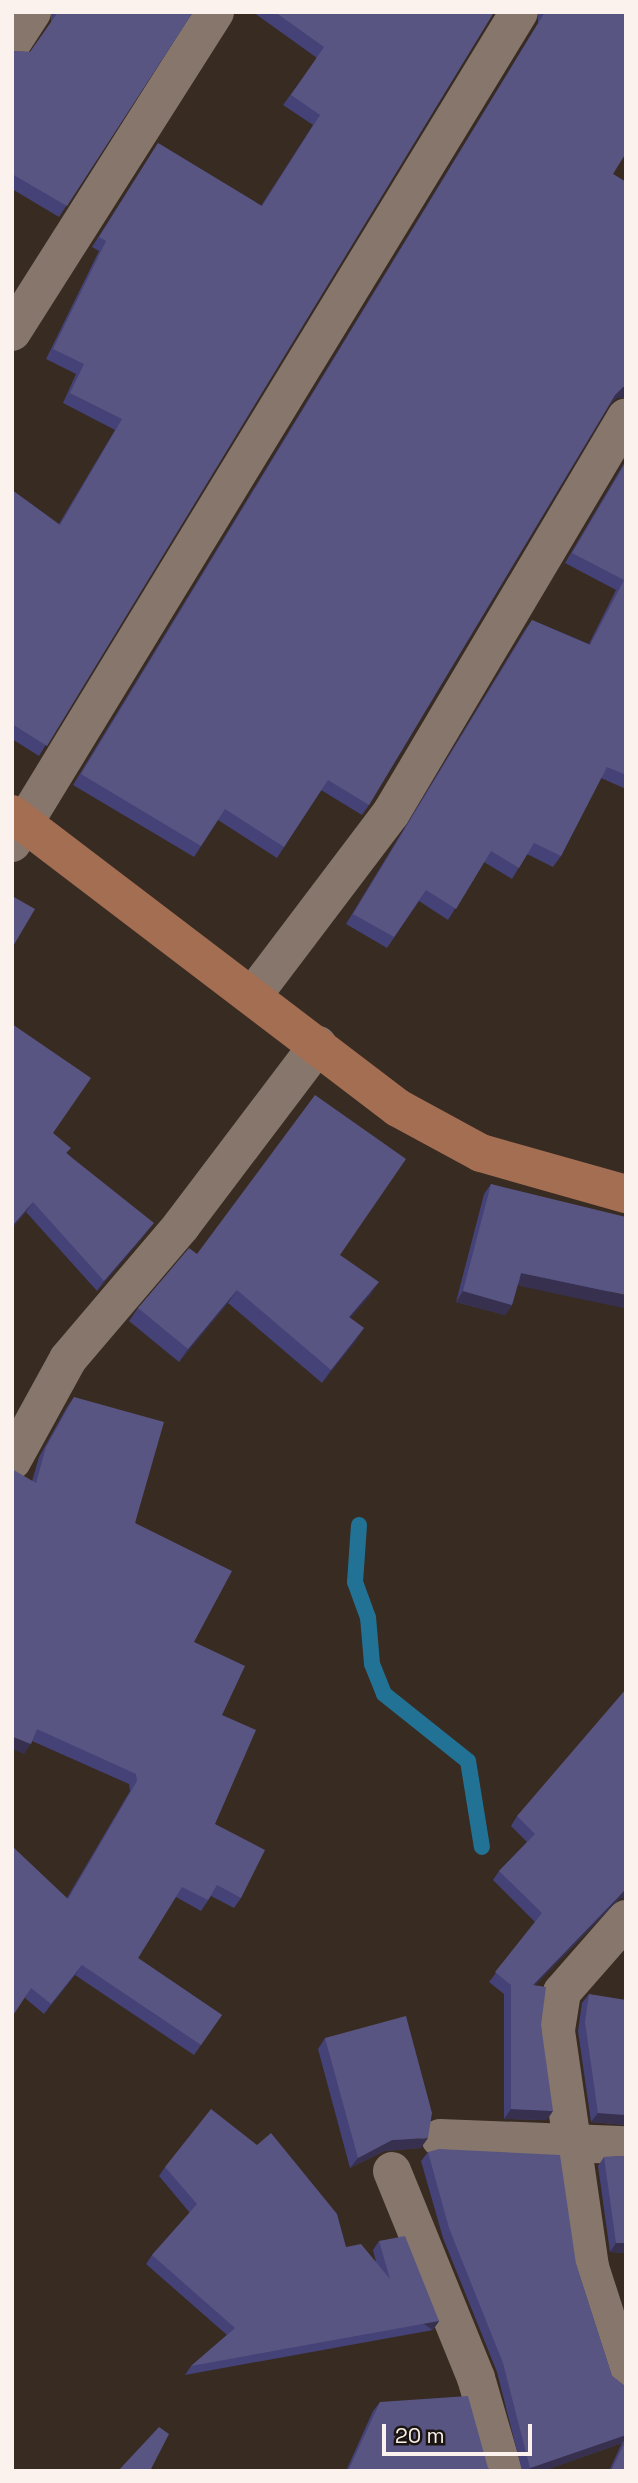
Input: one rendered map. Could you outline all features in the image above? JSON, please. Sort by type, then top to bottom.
[{"type":"main road","points":[[17,827],[254,994],[398,1108],[481,1153],[626,1194]]},
{"type":"street","points":[[12,43],[32,12]]},
{"type":"street","points":[[12,332],[215,12]]},
{"type":"street","points":[[17,827],[519,12]]},
{"type":"street","points":[[254,994],[391,813],[626,417]]},
{"type":"street","points":[[12,1461],[68,1359],[181,1226],[318,1045]]},
{"type":"street","points":[[625,2368],[590,2267],[571,2140],[556,2011],[572,1979],[626,1919]]},
{"type":"street","points":[[440,2138],[571,2140],[626,2145]]},
{"type":"street","points":[[392,2171],[476,2378],[503,2471]]},
{"type":"building","points":[[58,12],[193,12],[67,206],[12,174],[12,51],[30,52]]},
{"type":"building","points":[[275,12],[494,12],[47,746],[12,724],[12,490],[60,525],[122,419],[70,393],[84,364],[53,349],[106,241],[99,237],[158,143],[262,206],[320,115],[291,95],[324,47]]},
{"type":"building","points":[[545,12],[626,12],[626,153],[613,174],[626,182],[626,387],[615,395],[369,805],[328,780],[284,847],[225,809],[201,846],[81,774]]},
{"type":"building","points":[[626,462],[626,775],[607,767],[561,856],[534,843],[519,868],[491,851],[456,909],[426,890],[394,937],[353,914],[532,620],[590,645],[624,580],[572,553]]},
{"type":"building","points":[[12,896],[35,909],[12,948]]},
{"type":"building","points":[[12,1024],[91,1078],[53,1133],[71,1148],[66,1153],[154,1223],[104,1281],[33,1202],[12,1226]]},
{"type":"building","points":[[315,1095],[406,1159],[340,1255],[379,1282],[349,1317],[364,1328],[331,1370],[237,1290],[188,1349],[138,1308],[189,1248],[197,1254]]},
{"type":"building","points":[[491,1184],[626,1217],[626,1295],[521,1273],[512,1305],[463,1291]]},
{"type":"building","points":[[74,1397],[164,1422],[135,1523],[232,1571],[194,1642],[245,1666],[222,1715],[256,1730],[215,1824],[265,1850],[241,1898],[217,1885],[208,1900],[182,1887],[138,1958],[222,2015],[201,2045],[82,1965],[51,2004],[31,1988],[12,2017],[12,1846],[68,1899],[137,1781],[136,1774],[37,1729],[31,1744],[12,1738],[12,1469],[36,1483],[46,1447]]},
{"type":"building","points":[[626,1689],[626,1889],[533,1985],[546,1987],[541,2025],[553,2111],[511,2109],[511,1985],[495,1972],[542,1913],[499,1871],[535,1834],[517,1816]]},
{"type":"building","points":[[589,1994],[626,2000],[626,2115],[598,2113],[585,2022]]},
{"type":"building","points":[[406,2016],[432,2113],[428,2138],[392,2140],[358,2158],[325,2038]]},
{"type":"building","points":[[211,2109],[257,2145],[271,2133],[337,2214],[346,2247],[361,2244],[390,2279],[379,2241],[405,2236],[439,2321],[191,2366],[235,2328],[152,2255],[197,2204],[165,2167]]},
{"type":"building","points":[[439,2149],[560,2155],[576,2264],[612,2376],[626,2387],[626,2435],[530,2468],[503,2363],[449,2228],[428,2152]]},
{"type":"building","points":[[626,2156],[626,2243],[616,2243],[604,2157]]},
{"type":"building","points":[[468,2396],[491,2471],[348,2471],[380,2402]]},
{"type":"building","points":[[159,2427],[169,2434],[150,2471],[118,2471]]},
{"type":"building","points":[[626,2440],[626,2471],[611,2471]]},
{"type":"waterway","points":[[359,1525],[355,1582],[368,1617],[372,1664],[384,1694],[468,1761],[482,1847]]}]
